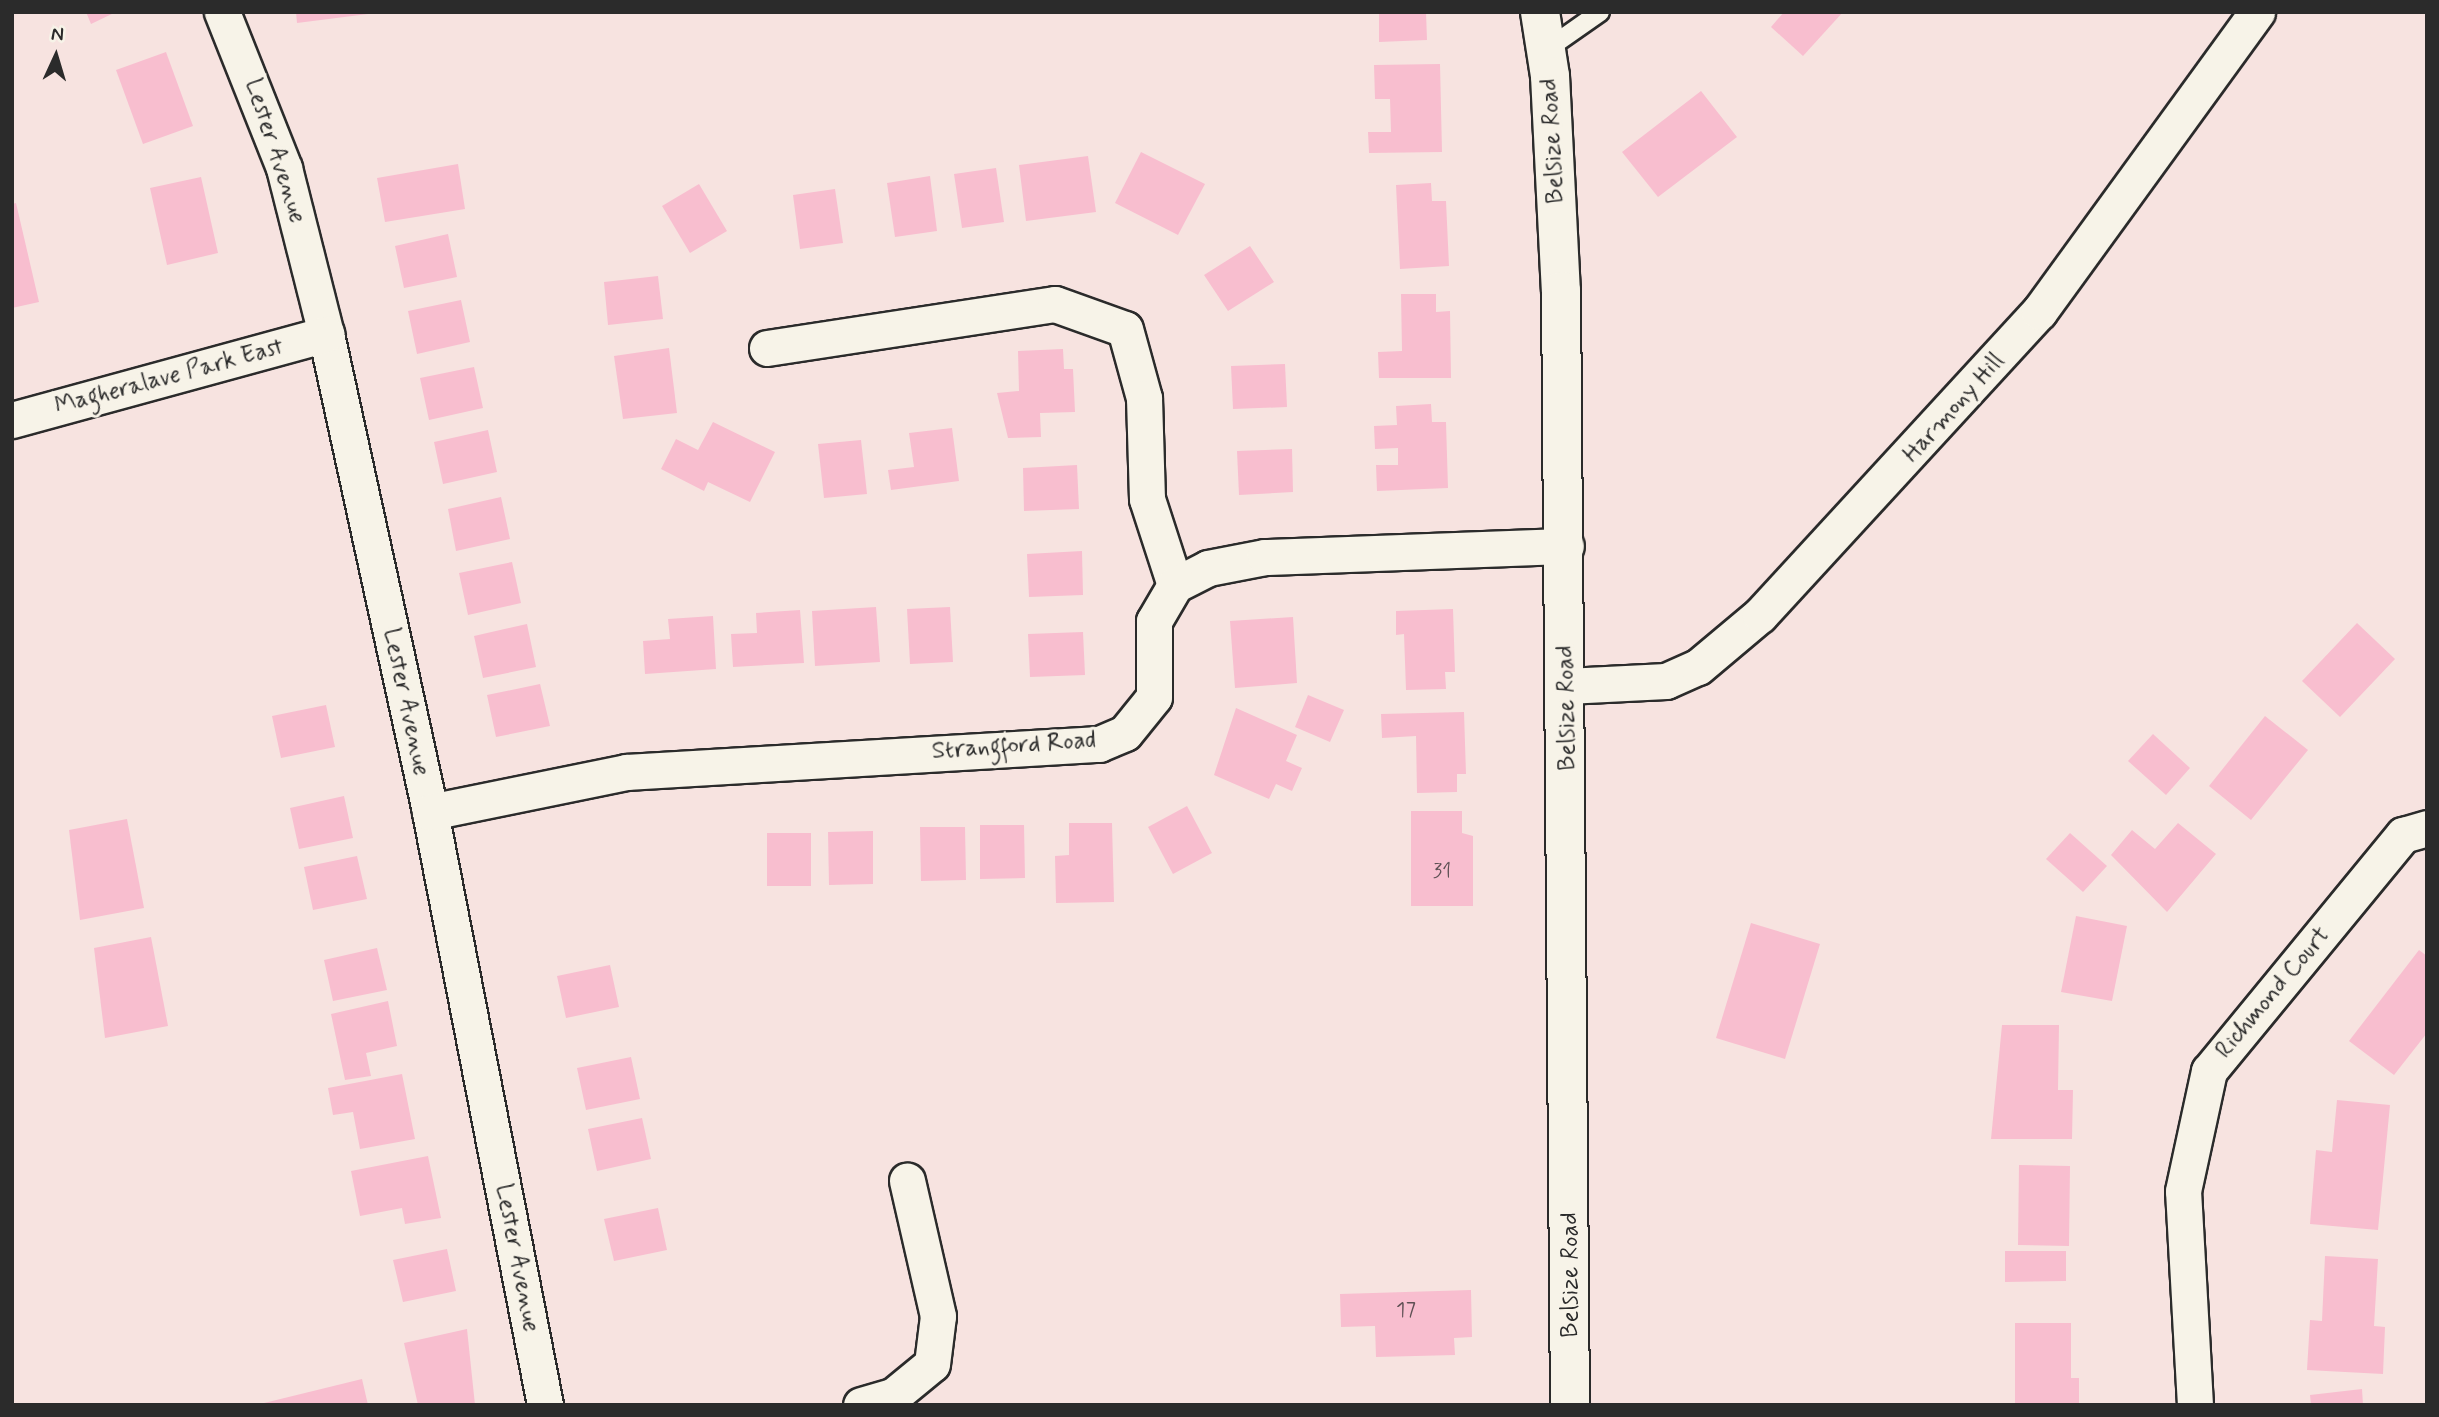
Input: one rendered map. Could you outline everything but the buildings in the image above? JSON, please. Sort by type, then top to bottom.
[{"type":"street","name":"Lester Avenue","points":[[222,12],[284,168],[326,334],[430,812],[545,1405]]},
{"type":"street","name":"Belsize Road","points":[[1540,12],[1546,50],[1562,290],[1566,546],[1570,1405]]},
{"type":"street","name":"Harmony Hill","points":[[1566,686],[1666,681],[1698,667],[1760,614],[2039,312],[2257,12]]},
{"type":"street","points":[[767,348],[1055,304],[1125,329],[1144,398],[1147,499],[1175,585],[1208,568],[1265,557],[1566,546]]},
{"type":"street","name":"Magheralave Park East","points":[[12,420],[326,334]]},
{"type":"street","name":"Strangford Road","points":[[430,812],[626,772],[1099,744],[1125,733],[1154,697],[1154,621],[1175,585]]},
{"type":"street","name":"Richmond Court","points":[[2195,1405],[2183,1191],[2209,1071],[2403,835],[2427,828]]},
{"type":"street","points":[[861,1405],[893,1396],[932,1364],[938,1316],[907,1181]]},
{"type":"lane","points":[[1546,50],[1600,12]]}]
